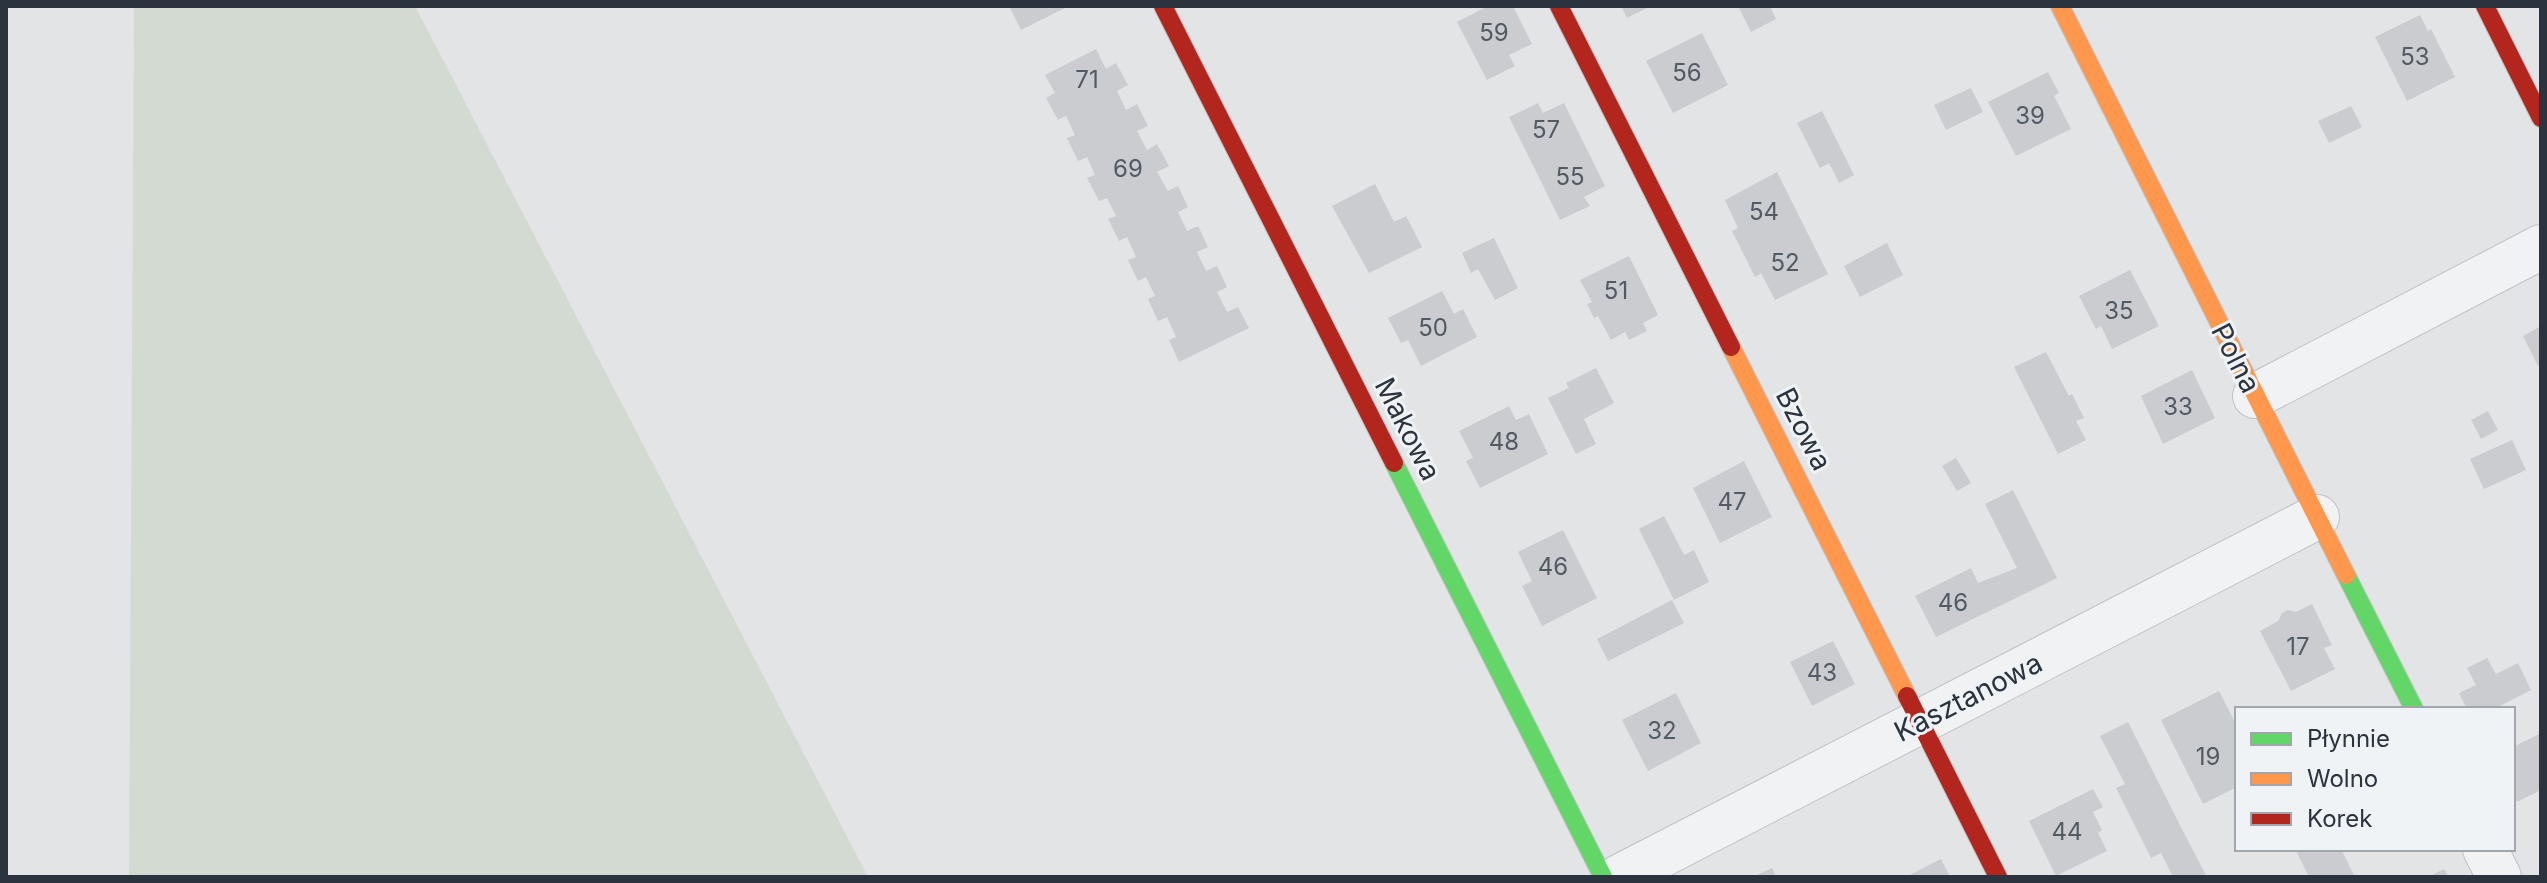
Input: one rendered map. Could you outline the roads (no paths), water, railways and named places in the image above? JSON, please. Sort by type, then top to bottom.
[{"type":"street","name":"Makowa","points":[[1163,6],[1603,877]]},
{"type":"street","name":"Bzowa","points":[[1559,6],[1998,877]]},
{"type":"street","name":"Polna","points":[[2060,6],[2413,707]]},
{"type":"street","points":[[2485,6],[2541,118]]},
{"type":"street","points":[[2255,396],[2541,247]]},
{"type":"street","name":"Kasztanowa","points":[[1619,877],[2317,517]]},
{"type":"street","points":[[2486,851],[2499,877]]}]
